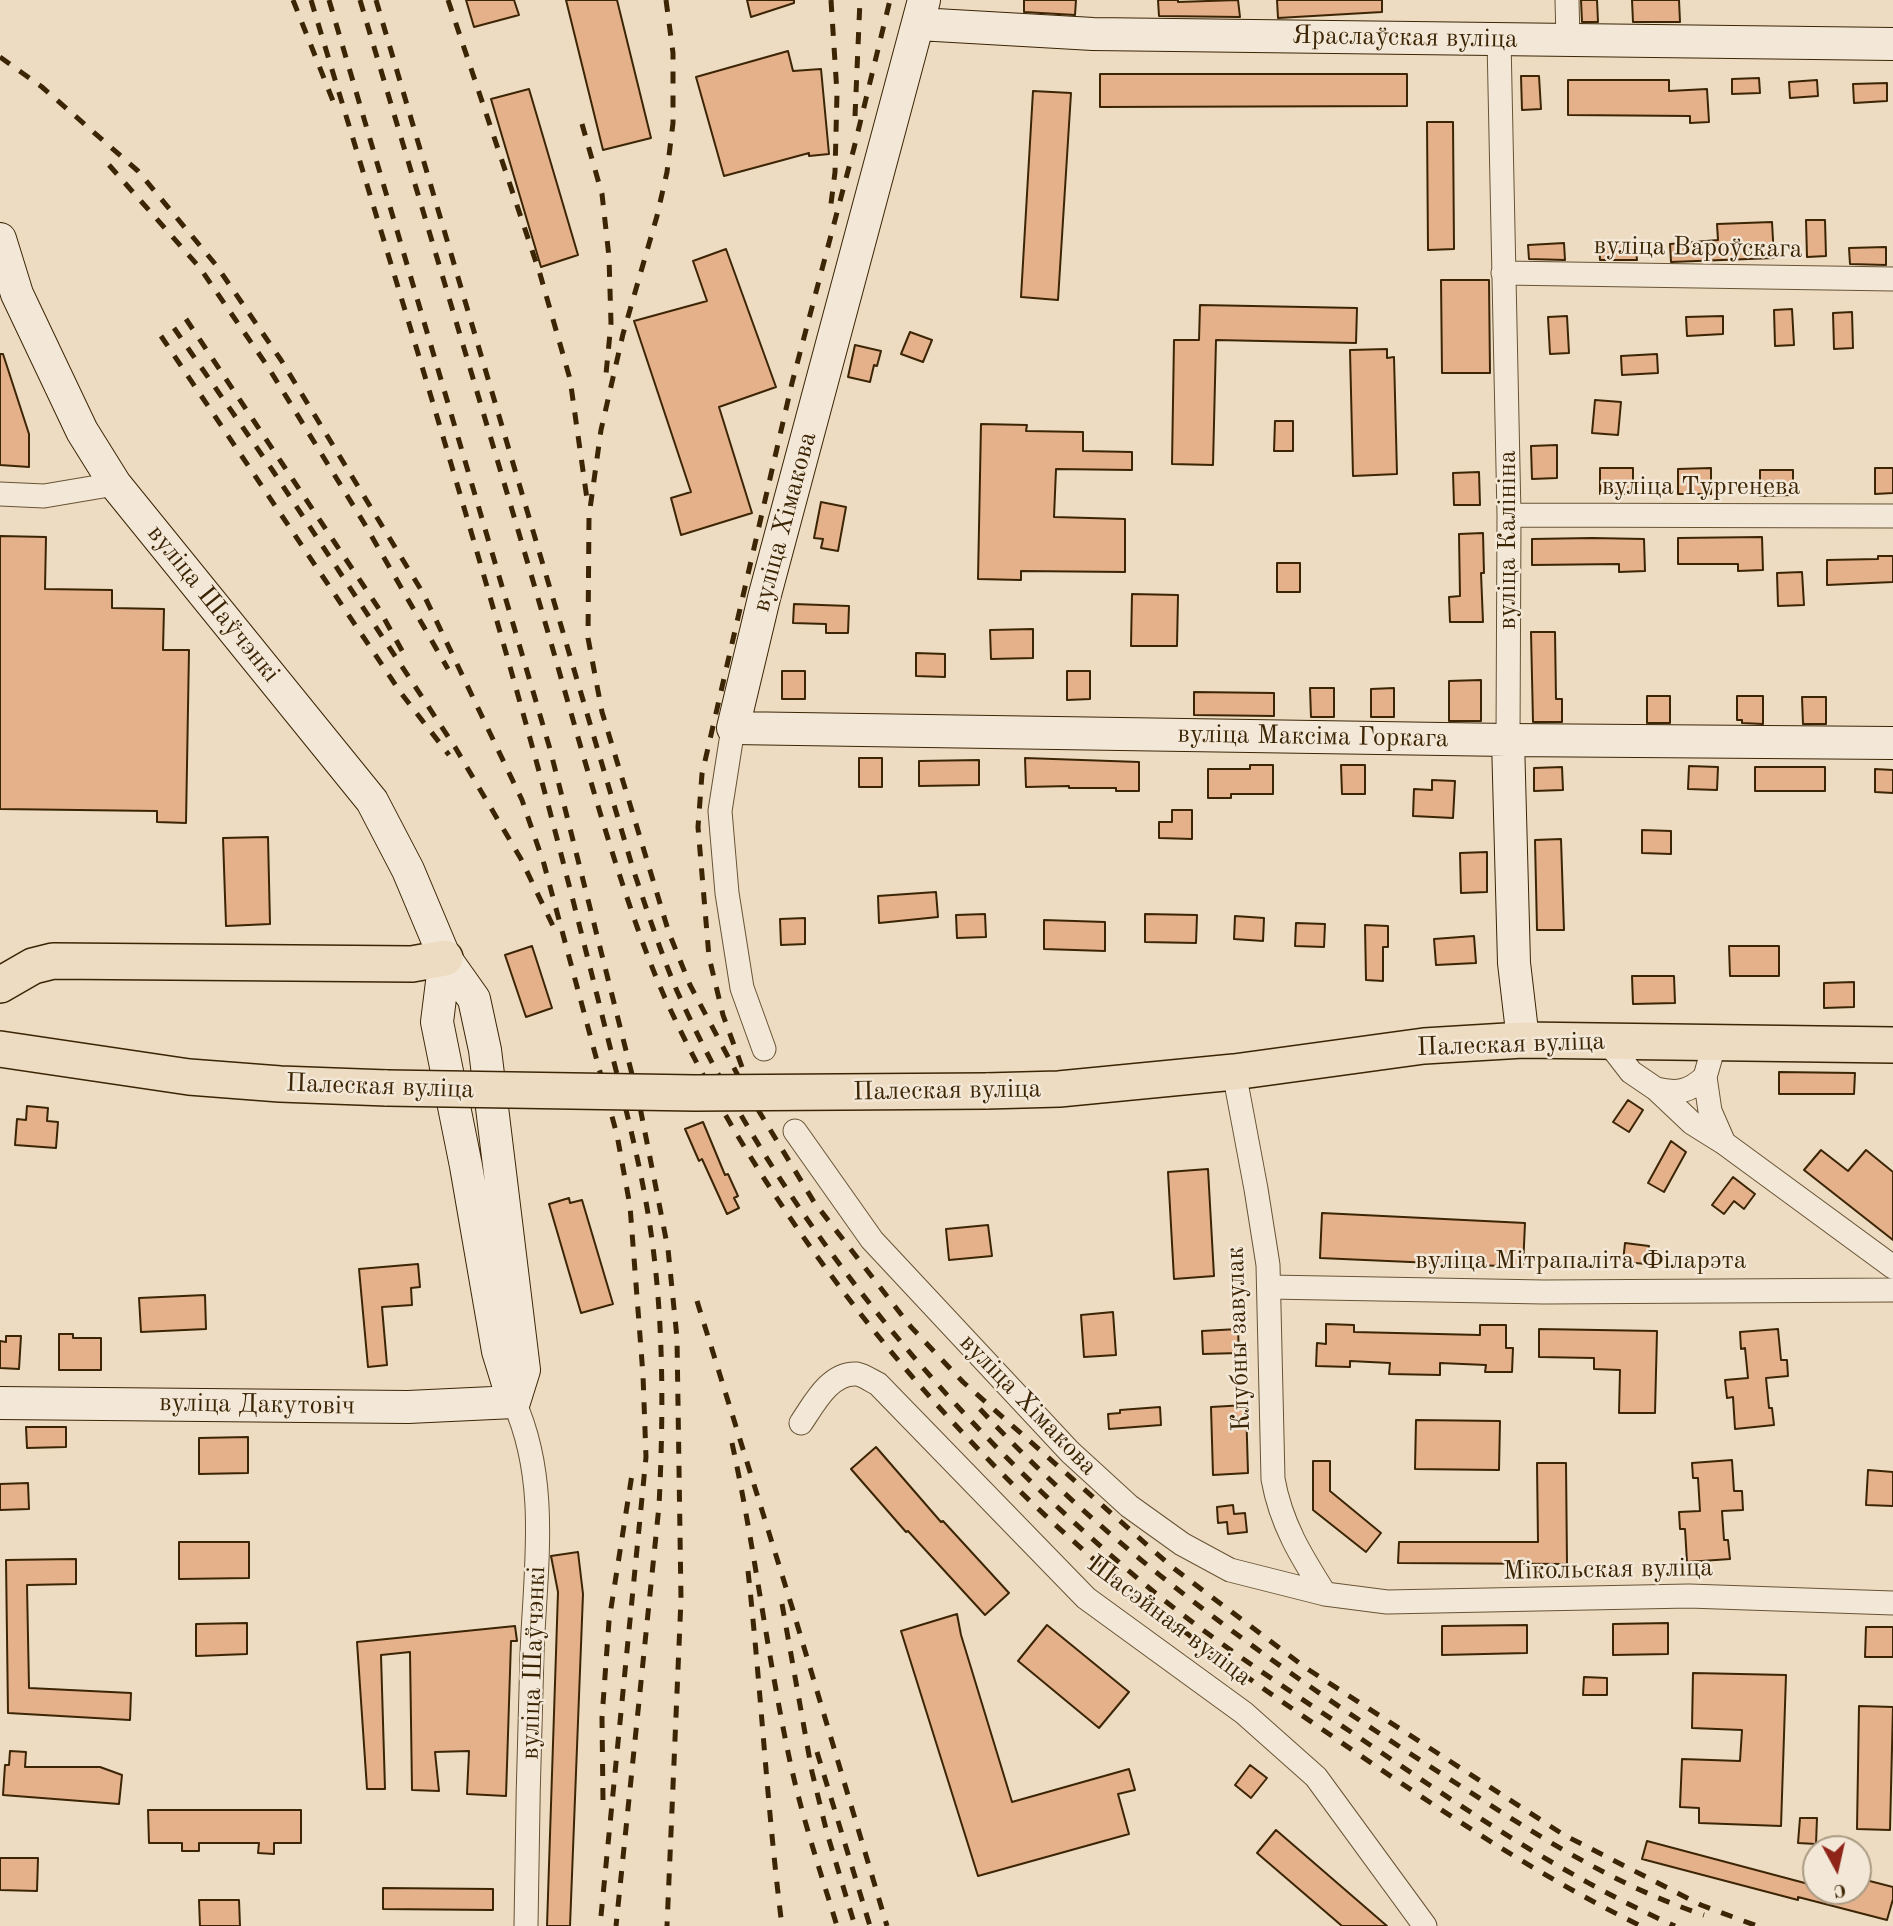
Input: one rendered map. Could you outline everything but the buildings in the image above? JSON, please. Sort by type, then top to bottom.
[{"type":"main road","points":[[4,984],[33,966],[52,961],[412,964],[445,958]]},
{"type":"main road","points":[[0,1023],[10,1037],[35,1054]]},
{"type":"main road","name":"Палеская вуліца","points":[[0,1049],[189,1077],[280,1084],[695,1093],[1059,1089],[1234,1072],[1424,1046],[1522,1040],[1893,1045]]},
{"type":"street","points":[[1567,0],[1568,39]]},
{"type":"street","name":"Яраслаўская вуліца","points":[[921,12],[1093,34],[1893,44]]},
{"type":"street","name":"вуліца Хімакова","points":[[764,1049],[742,988],[727,893],[720,811],[733,728],[764,598],[921,12]]},
{"type":"street","name":"вуліца Калініна","points":[[1499,40],[1509,515],[1508,740],[1514,963],[1522,1040]]},
{"type":"street","name":"вуліца Шаўчэнкі","points":[[0,239],[18,294],[82,431],[115,484],[372,801],[408,870],[445,958],[474,999],[485,1050],[524,1370],[514,1402]]},
{"type":"street","name":"вуліца Вароўскага","points":[[1503,273],[1893,279]]},
{"type":"street","points":[[0,494],[44,496],[115,484]]},
{"type":"street","name":"вуліца Тургенева","points":[[1509,515],[1893,516]]},
{"type":"street","name":"вуліца Максіма Горкага","points":[[733,728],[1893,743]]},
{"type":"street","name":"вуліца Шаўчэнкі","points":[[445,958],[437,1022],[466,1166],[498,1352],[524,1429],[534,1469],[538,1507],[526,1926]]},
{"type":"street","points":[[1607,1041],[1631,1072],[1656,1089],[1692,1123],[1724,1143],[1893,1267]]},
{"type":"street","points":[[1715,1042],[1705,1077],[1710,1111],[1724,1143]]},
{"type":"street","name":"Клубны завулак","points":[[1234,1072],[1256,1189],[1269,1287],[1273,1479],[1277,1505],[1295,1547],[1325,1594]]},
{"type":"street","points":[[1656,1089],[1671,1093],[1684,1092],[1705,1077]]},
{"type":"street","name":"вуліца Хімакова","points":[[795,1131],[872,1240],[1070,1452],[1129,1506],[1182,1544],[1230,1570],[1325,1594]]},
{"type":"street","points":[[471,1203],[504,1199]]},
{"type":"street","name":"вуліца Мітрапаліта Філарэта","points":[[1269,1287],[1544,1292],[1893,1290]]},
{"type":"street","name":"вуліца Шаўчэнкі","points":[[463,1406],[474,1399],[487,1384],[498,1352]]},
{"type":"street","name":"Шасэйная вуліца","points":[[800,1423],[823,1391],[837,1379],[858,1374],[877,1384],[1086,1598],[1244,1713],[1316,1777],[1426,1926]]},
{"type":"street","name":"вуліца Дакутовіч","points":[[0,1403],[463,1406],[514,1402]]},
{"type":"street","name":"Мікольская вуліца","points":[[1325,1594],[1387,1602],[1689,1596],[1893,1602]]},
{"type":"railway","points":[[293,0],[333,101]]},
{"type":"railway","points":[[311,0],[433,403],[521,707],[628,1118],[652,1239],[661,1354],[659,1506],[616,1926]]},
{"type":"railway","points":[[329,0],[550,749],[639,1102],[668,1249],[677,1338],[681,1599],[667,1926]]},
{"type":"railway","points":[[360,0],[595,797],[638,930],[665,998],[704,1076],[748,1153],[798,1229],[851,1302],[969,1440],[1032,1503],[1128,1588],[1226,1662],[1429,1802],[1568,1888],[1641,1926]]},
{"type":"railway","points":[[376,0],[633,869],[659,946],[677,991],[720,1077],[769,1161],[823,1241],[881,1318],[944,1392],[1011,1462],[1081,1529],[1154,1592],[1255,1667],[1475,1815],[1553,1863],[1675,1926]]},
{"type":"railway","points":[[448,0],[540,274],[570,379],[587,499]]},
{"type":"railway","points":[[666,0],[673,53],[673,123],[667,172],[657,216],[623,334],[601,430],[589,516],[588,638],[602,712],[669,933],[690,985],[743,1085],[814,1202],[911,1327],[963,1382],[1172,1567],[1306,1668],[1564,1835],[1701,1905],[1757,1926]]},
{"type":"railway","points":[[831,0],[837,93],[835,172],[831,204]]},
{"type":"railway","points":[[855,116],[860,0]]},
{"type":"railway","points":[[742,1067],[723,1015],[709,957],[698,827],[702,774],[792,383],[890,0]]},
{"type":"railway","points":[[0,57],[42,87],[138,171],[216,265],[281,360],[423,593],[522,800],[544,864],[617,1135],[630,1206],[643,1375],[646,1457],[600,1926]]},
{"type":"railway","points":[[582,124],[602,194],[609,257],[611,323],[606,374]]},
{"type":"railway","points":[[109,165],[200,268],[268,367],[364,523],[448,669]]},
{"type":"railway","points":[[186,319],[379,609],[405,656]]},
{"type":"railway","points":[[174,328],[273,471],[455,747],[521,859],[553,926]]},
{"type":"railway","points":[[161,336],[401,693],[449,755]]},
{"type":"railway","points":[[697,1301],[887,1926]]},
{"type":"railway","points":[[980,1409],[1032,1463],[1087,1514],[1144,1562],[1262,1653],[1478,1798],[1572,1855],[1637,1888],[1704,1915]]},
{"type":"railway","points":[[732,1443],[792,1770],[837,1926]]},
{"type":"railway","points":[[603,1800],[602,1718],[609,1621],[633,1468]]},
{"type":"railway","points":[[748,1571],[782,1926]]},
{"type":"railway","points":[[782,1604],[812,1772],[855,1926]]},
{"type":"railway","points":[[817,1752],[870,1926]]}]
